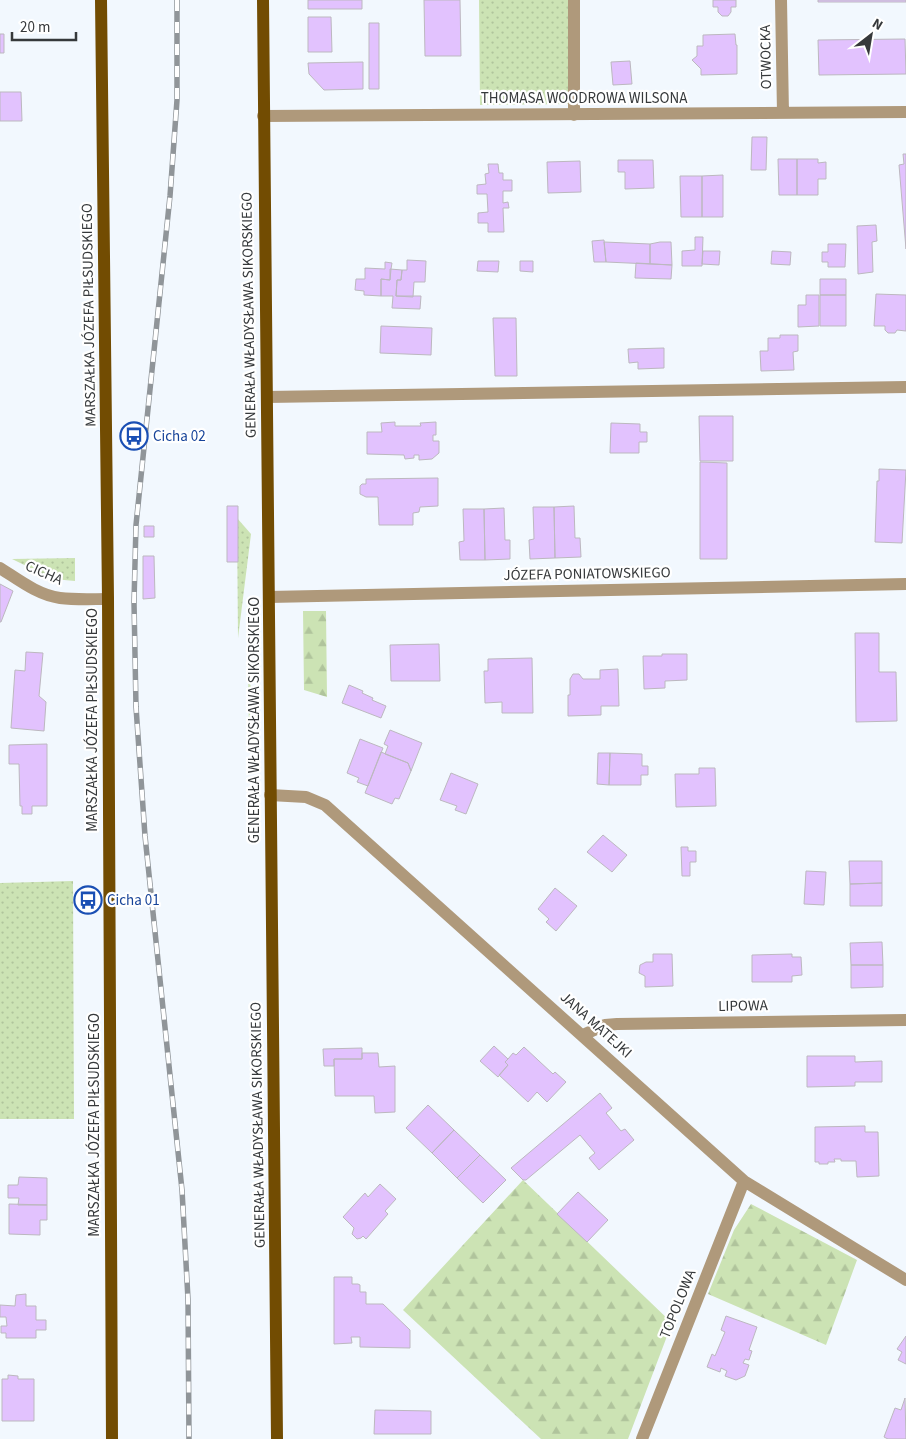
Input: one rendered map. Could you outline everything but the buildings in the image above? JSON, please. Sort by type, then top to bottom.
[{"type":"main road","name":"MARSZAŁKA JÓZEFA PIŁSUDSKIEGO","points":[[101,0],[108,599],[112,1439]]},
{"type":"main road","name":"GENERAŁA WŁADYSŁAWA SIKORSKIEGO","points":[[263,0],[277,1439]]},
{"type":"street","points":[[574,0],[574,115]]},
{"type":"street","name":"OTWOCKA","points":[[781,0],[783,113]]},
{"type":"street","name":"THOMASA WOODROWA WILSONA","points":[[263,116],[906,112]]},
{"type":"street","points":[[267,397],[906,387]]},
{"type":"street","name":"CICHA","points":[[0,568],[22,582],[51,596],[78,599],[108,599]]},
{"type":"street","name":"JÓZEFA PONIATOWSKIEGO","points":[[269,597],[906,584]]},
{"type":"street","name":"JANA MATEJKI","points":[[270,795],[306,797],[325,805],[744,1181],[906,1280]]},
{"type":"street","name":"LIPOWA","points":[[583,1035],[605,1025],[617,1024],[906,1020]]},
{"type":"street","name":"TOPOLOWA","points":[[642,1439],[744,1181]]},
{"type":"green space","points":[[479,0],[569,0],[569,104],[480,105]]},
{"type":"green space","points":[[237,518],[251,534],[238,638]]},
{"type":"green space","points":[[75,558],[75,581],[53,579],[12,559]]},
{"type":"green space","points":[[303,611],[326,611],[327,697],[304,690]]},
{"type":"green space","points":[[248,666],[258,718],[258,741],[250,741],[249,739]]},
{"type":"green space","points":[[73,881],[74,1119],[0,1119],[0,883]]},
{"type":"green space","points":[[523,1180],[672,1323],[628,1439],[541,1439],[403,1310]]},
{"type":"green space","points":[[751,1204],[857,1260],[826,1345],[708,1294],[734,1230]]},
{"type":"railway","points":[[177,0],[177,100],[170,196],[136,525],[134,602],[136,707],[145,836],[182,1190],[188,1299],[189,1439]]},
{"type":"place","name":"Cicha 02","points":[[134,436]]},
{"type":"place","name":"Cicha 01","points":[[88,900]]}]
